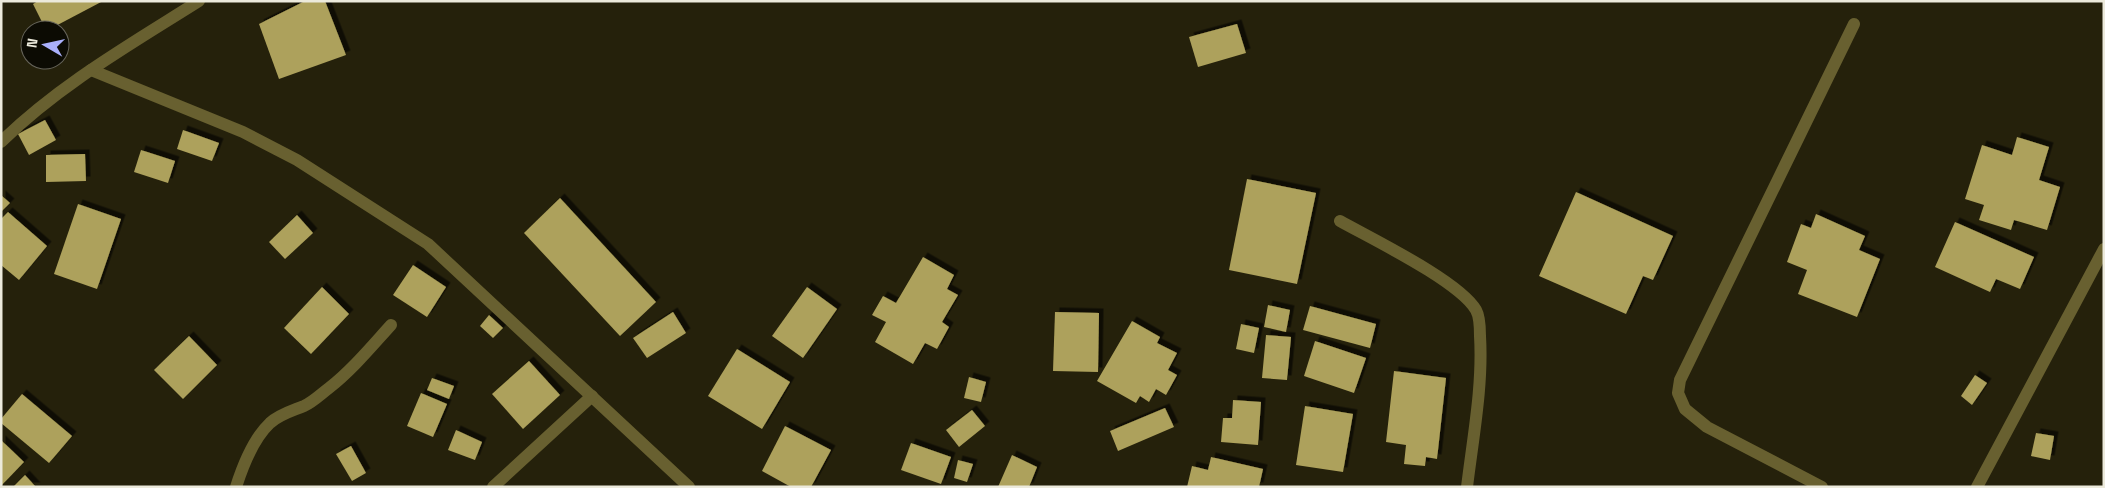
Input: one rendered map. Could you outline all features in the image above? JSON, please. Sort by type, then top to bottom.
[{"type":"street","points":[[1,142],[26,118],[91,70],[199,1]]},
{"type":"street","points":[[1822,487],[1706,427],[1685,409],[1678,393],[1680,380],[1854,24]]},
{"type":"street","points":[[91,70],[243,132],[297,160],[428,244],[689,487]]},
{"type":"street","points":[[1340,221],[1437,276],[1465,297],[1476,310],[1480,327],[1482,368],[1467,487]]},
{"type":"street","points":[[1977,487],[2104,249]]},
{"type":"street","points":[[236,487],[243,467],[256,441],[270,424],[285,413],[306,405],[351,370],[391,325]]},
{"type":"street","points":[[493,487],[592,396]]},
{"type":"building","points":[[38,1],[103,1],[67,20],[41,20],[33,4]]},
{"type":"building","points":[[305,1],[325,1],[346,55],[279,79],[259,24]]},
{"type":"building","points":[[1237,24],[1246,53],[1198,67],[1189,37]]},
{"type":"building","points":[[45,120],[56,140],[29,155],[18,134]]},
{"type":"building","points":[[183,130],[219,143],[212,161],[177,149]]},
{"type":"building","points":[[2017,137],[2049,147],[2039,180],[2060,187],[2047,230],[2014,220],[2011,230],[1979,220],[1984,205],[1965,199],[1982,145],[2012,155]]},
{"type":"building","points":[[141,150],[175,161],[168,183],[134,172]]},
{"type":"building","points":[[85,154],[86,181],[46,182],[46,155]]},
{"type":"building","points":[[1247,179],[1316,193],[1297,284],[1229,270]]},
{"type":"building","points":[[1576,192],[1673,236],[1653,280],[1643,276],[1626,314],[1539,276]]},
{"type":"building","points":[[1,195],[10,203],[1,212]]},
{"type":"building","points":[[560,198],[656,302],[620,336],[524,233]]},
{"type":"building","points":[[78,204],[121,219],[97,289],[54,274]]},
{"type":"building","points":[[8,212],[47,246],[19,280],[1,265],[1,219]]},
{"type":"building","points":[[1816,214],[1865,236],[1859,250],[1880,259],[1857,317],[1798,294],[1807,270],[1787,262],[1801,224],[1811,228]]},
{"type":"building","points":[[297,215],[313,233],[285,259],[269,242]]},
{"type":"building","points":[[1955,222],[2034,257],[2020,289],[1996,279],[1990,292],[1935,267]]},
{"type":"building","points":[[923,257],[954,275],[947,289],[958,295],[942,322],[949,327],[937,349],[925,343],[913,364],[875,342],[886,322],[872,315],[883,296],[896,303]]},
{"type":"building","points":[[413,265],[446,287],[427,317],[393,295]]},
{"type":"building","points":[[322,287],[349,314],[311,354],[284,328]]},
{"type":"building","points":[[807,287],[837,309],[803,358],[772,336]]},
{"type":"building","points":[[1268,305],[1290,310],[1286,332],[1264,327]]},
{"type":"building","points":[[1310,306],[1376,324],[1370,348],[1303,330]]},
{"type":"building","points":[[673,312],[686,333],[647,358],[633,338]]},
{"type":"building","points":[[1055,312],[1099,313],[1098,372],[1053,371]]},
{"type":"building","points":[[489,315],[503,328],[493,338],[480,326]]},
{"type":"building","points":[[1132,321],[1160,337],[1157,343],[1177,353],[1168,370],[1177,375],[1166,395],[1156,389],[1149,402],[1140,396],[1136,403],[1097,381]]},
{"type":"building","points":[[1241,324],[1259,328],[1254,353],[1236,349]]},
{"type":"building","points":[[1266,335],[1291,337],[1287,380],[1262,378]]},
{"type":"building","points":[[189,336],[217,365],[183,399],[154,370]]},
{"type":"building","points":[[1315,341],[1366,358],[1354,393],[1304,376]]},
{"type":"building","points":[[737,349],[790,382],[762,429],[708,396]]},
{"type":"building","points":[[529,361],[560,395],[523,429],[492,394]]},
{"type":"building","points":[[1394,371],[1446,378],[1437,459],[1426,457],[1425,466],[1404,464],[1406,445],[1386,442]]},
{"type":"building","points":[[1975,375],[1987,383],[1972,405],[1961,396]]},
{"type":"building","points":[[969,377],[986,382],[981,402],[964,398]]},
{"type":"building","points":[[432,378],[454,386],[449,399],[427,390]]},
{"type":"building","points":[[421,393],[447,404],[433,437],[407,426]]},
{"type":"building","points":[[22,394],[72,436],[49,463],[1,423],[1,419]]},
{"type":"building","points":[[1233,400],[1261,402],[1258,445],[1221,442],[1223,418],[1232,418]]},
{"type":"building","points":[[1305,406],[1353,414],[1343,472],[1296,465]]},
{"type":"building","points":[[1165,408],[1174,427],[1118,451],[1110,431]]},
{"type":"building","points":[[972,410],[985,426],[959,447],[946,430]]},
{"type":"building","points":[[785,426],[831,450],[811,487],[791,487],[762,471]]},
{"type":"building","points":[[456,430],[482,442],[475,460],[448,450]]},
{"type":"building","points":[[2036,433],[2054,436],[2050,460],[2031,456]]},
{"type":"building","points":[[1,440],[24,462],[1,486]]},
{"type":"building","points":[[911,443],[951,457],[941,484],[901,470]]},
{"type":"building","points":[[351,446],[366,473],[352,481],[336,454]]},
{"type":"building","points":[[1012,455],[1037,467],[1029,487],[998,487]]},
{"type":"building","points":[[1211,457],[1263,469],[1259,487],[1187,487],[1192,466],[1208,470]]},
{"type":"building","points":[[958,460],[973,464],[967,482],[954,478]]},
{"type":"building","points":[[25,475],[36,487],[13,487]]}]
